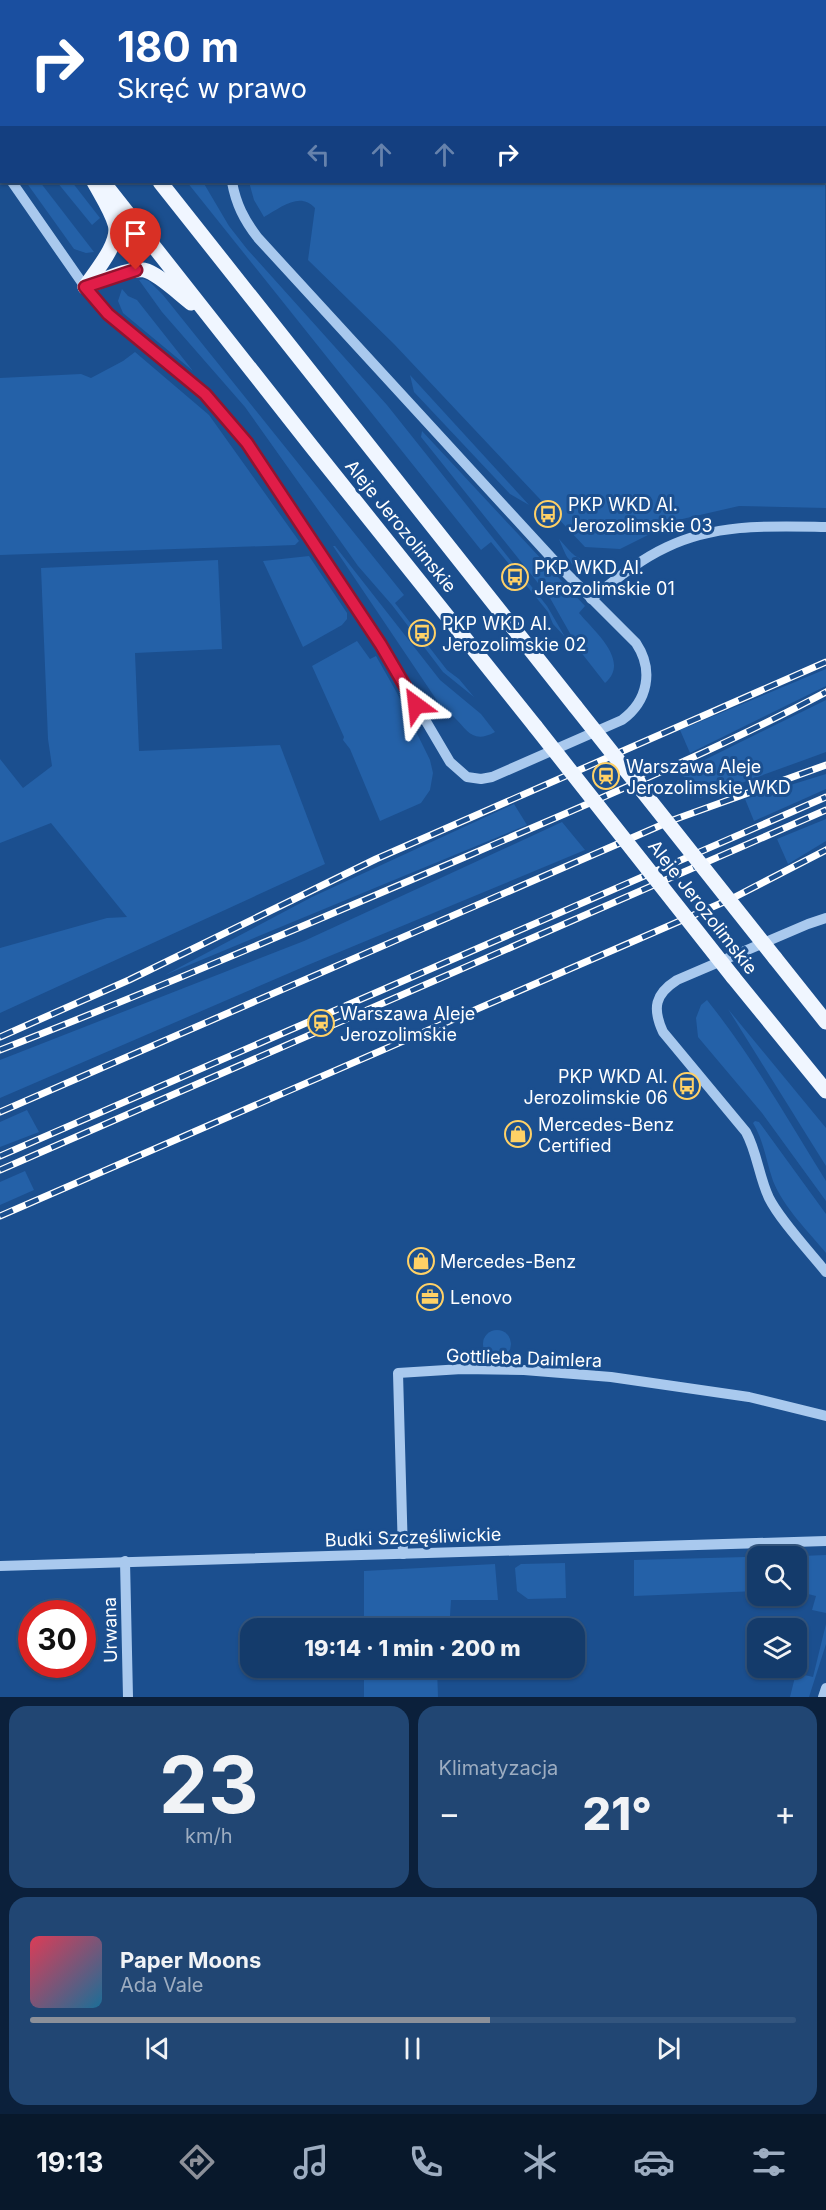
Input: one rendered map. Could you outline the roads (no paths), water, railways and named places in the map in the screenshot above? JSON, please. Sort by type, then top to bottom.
[{"type":"main road","points":[[85,287],[111,248],[117,233],[116,224],[95,183]]},
{"type":"main road","name":"Aleje Jerozolimskie","points":[[104,183],[733,977],[826,1091]]},
{"type":"main road","name":"Aleje Jerozolimskie","points":[[161,183],[826,1022]]},
{"type":"main road","points":[[174,183],[195,225]]},
{"type":"main road","points":[[85,287],[128,271],[144,270],[152,273],[210,318]]},
{"type":"street","points":[[13,183],[85,287],[108,314],[205,394],[247,443],[381,645],[445,756],[462,775],[480,780],[492,777],[622,720],[641,701],[646,685],[644,658],[630,636],[591,599],[258,238],[245,221],[236,201],[232,183]]},
{"type":"street","points":[[591,599],[648,557],[687,539],[720,530],[743,527],[826,527]]},
{"type":"street","points":[[826,918],[677,980],[665,988],[658,999],[656,1009],[657,1019],[663,1032],[746,1132],[751,1142],[760,1178],[771,1201],[826,1272]]},
{"type":"street","name":"Gottlieba Daimlera","points":[[403,1554],[398,1373],[462,1369],[524,1370],[611,1377],[749,1397],[826,1416]]},
{"type":"street","name":"Budki Szczęśliwickie","points":[[0,1566],[826,1541]]},
{"type":"street","name":"Urwana","points":[[125,1561],[128,1697]]},
{"type":"street","points":[[823,1697],[826,1688]]},
{"type":"railway","points":[[0,1037],[129,980],[376,859],[826,662]]},
{"type":"railway","points":[[0,1050],[237,954],[561,815],[695,756],[826,692]]},
{"type":"railway","points":[[0,1112],[673,820],[826,765]]},
{"type":"railway","points":[[0,1156],[826,797]]},
{"type":"railway","points":[[0,1170],[826,810]]},
{"type":"railway","points":[[0,1216],[733,898],[826,850]]},
{"type":"place","name":"PKP WKD Al. Jerozolimskie 03","points":[[548,514]]},
{"type":"place","name":"PKP WKD Al. Jerozolimskie 01","points":[[515,577]]},
{"type":"place","name":"PKP WKD Al. Jerozolimskie 02","points":[[422,633]]},
{"type":"place","name":"Warszawa Aleje Jerozolimskie WKD","points":[[606,776]]},
{"type":"place","name":"Warszawa Aleje Jerozolimskie","points":[[321,1023]]},
{"type":"place","name":"PKP WKD Al. Jerozolimskie 06","points":[[687,1086]]},
{"type":"place","name":"Mercedes-Benz Certified","points":[[518,1134]]},
{"type":"place","name":"Mercedes-Benz","points":[[421,1261]]},
{"type":"place","name":"Lenovo","points":[[430,1297]]}]
